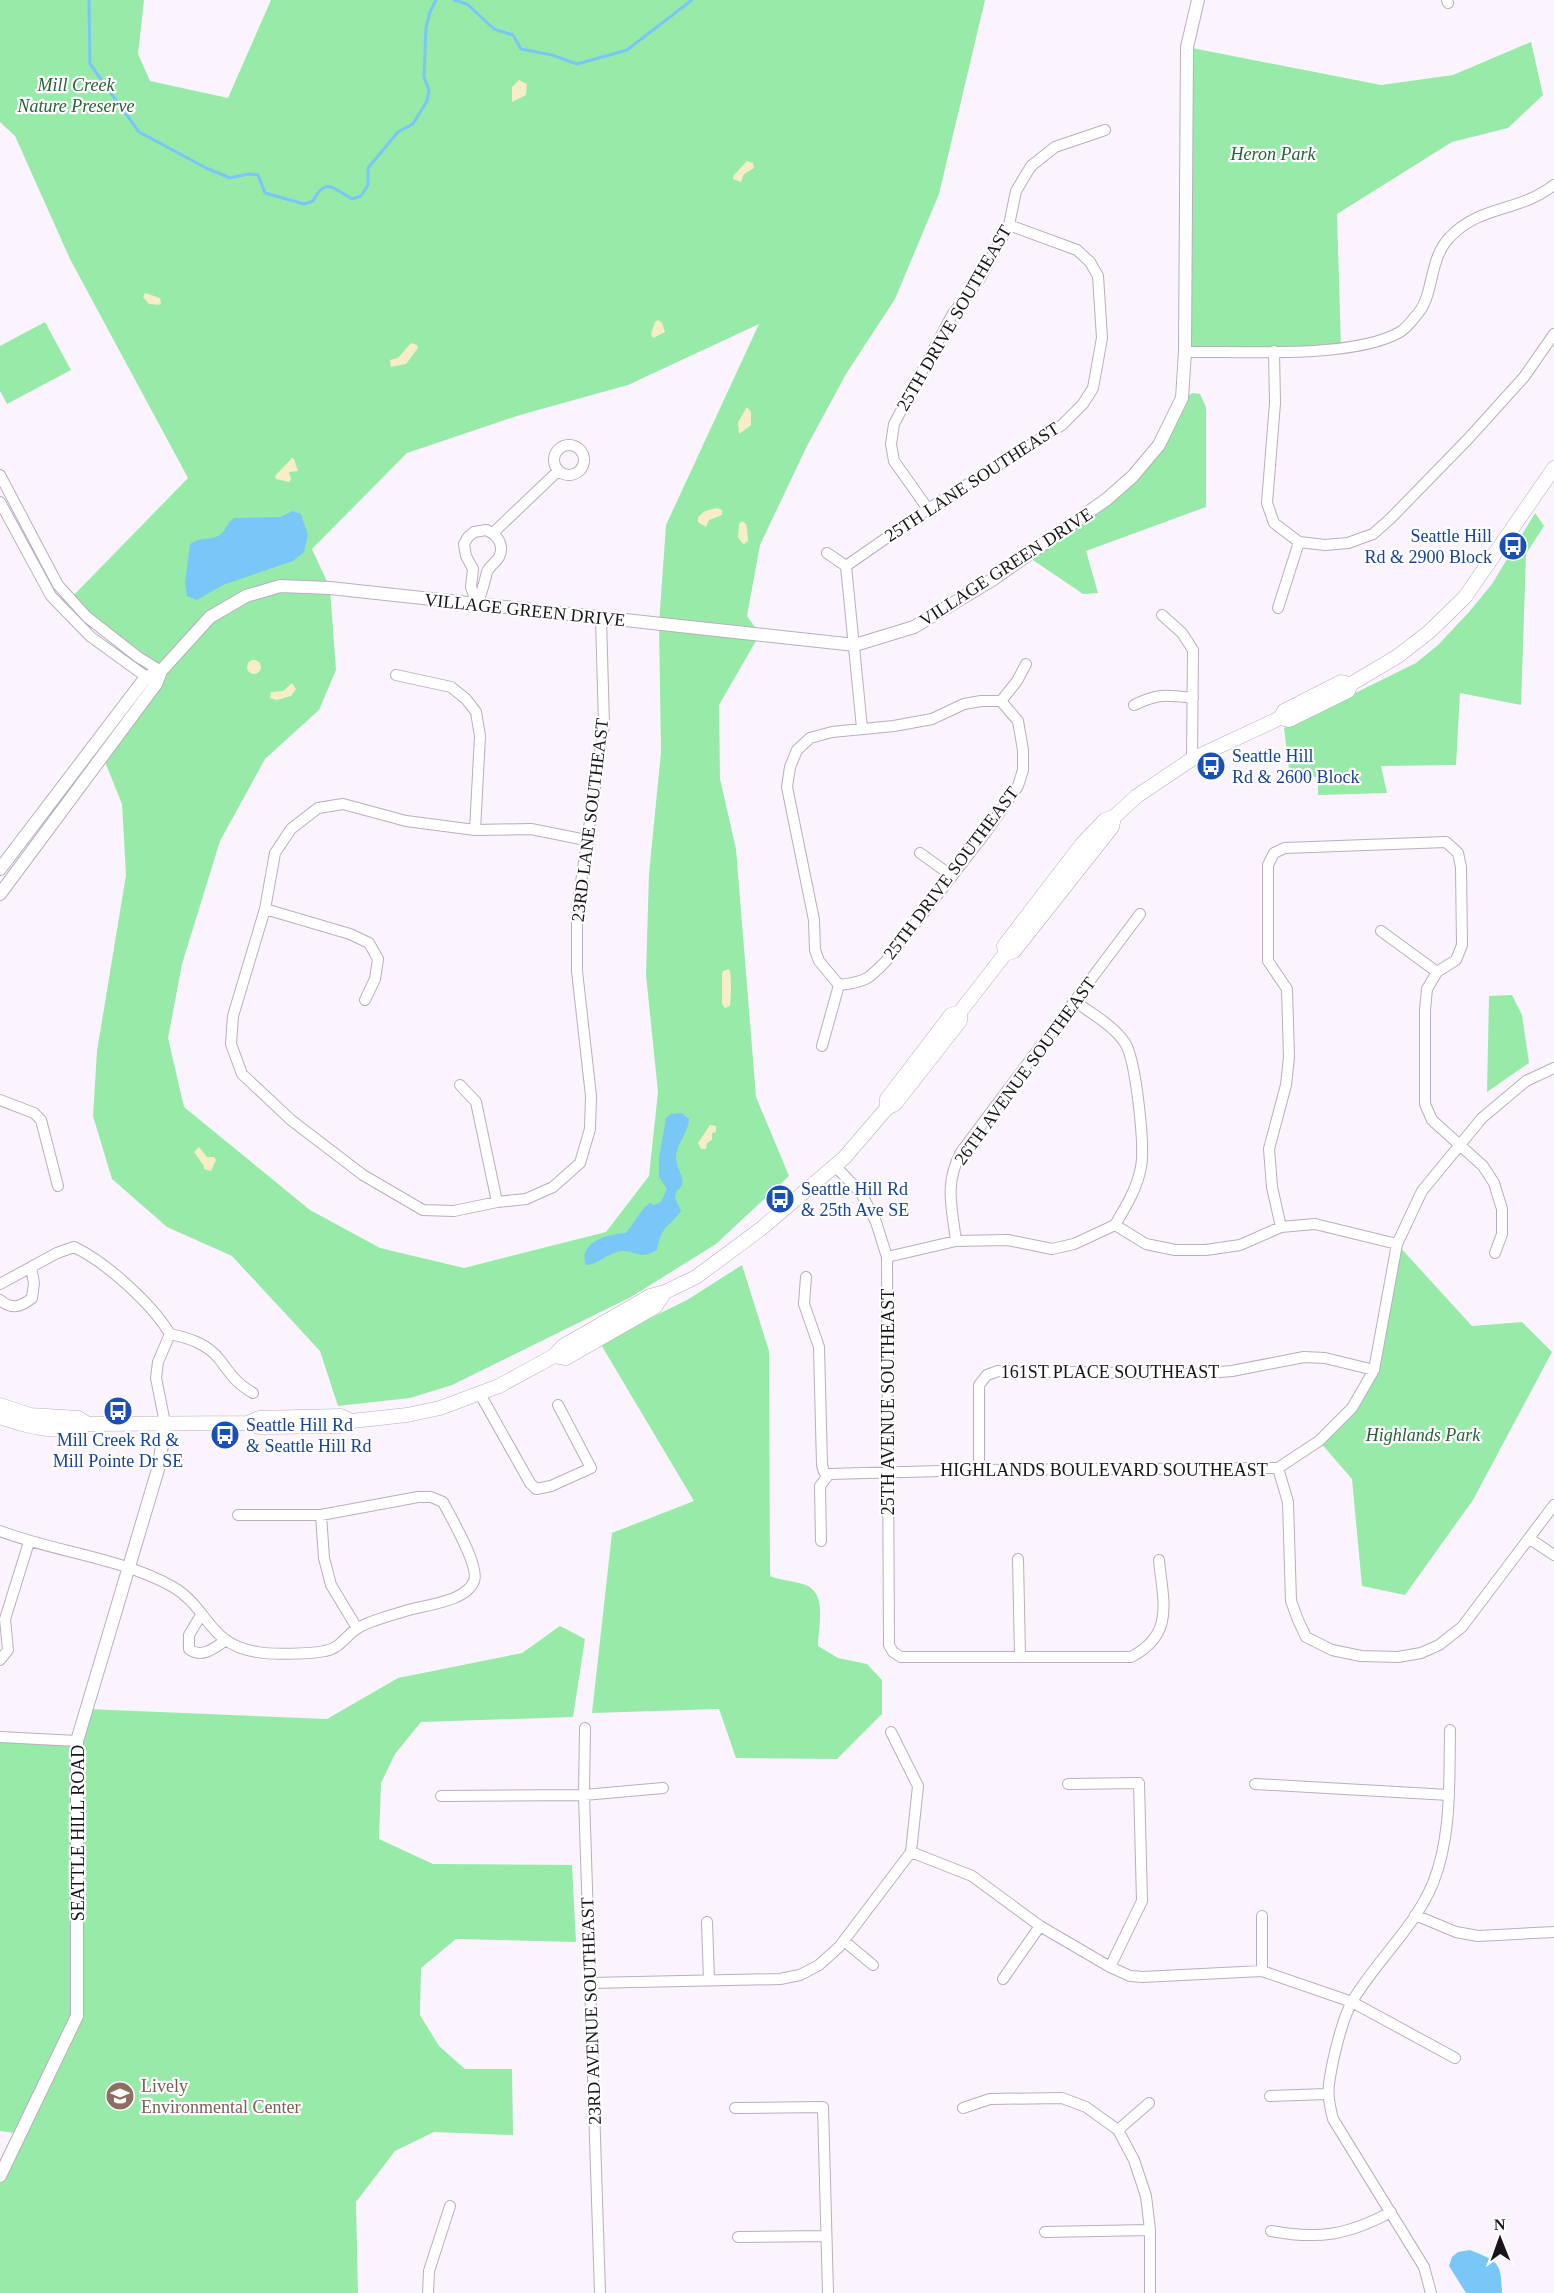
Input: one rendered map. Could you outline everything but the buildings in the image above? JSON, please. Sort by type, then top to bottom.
[{"type":"main road","points":[[0,1417],[21,1424],[78,1429],[88,1424],[248,1423],[259,1418],[341,1416],[352,1421],[407,1415],[440,1408],[480,1394],[554,1356],[562,1346],[650,1296],[665,1292],[696,1276],[762,1228],[836,1166],[887,1108],[887,1099],[951,1015],[960,1012],[1005,954],[1014,951],[1112,827],[1114,817],[1145,790],[1192,759],[1280,718],[1284,711],[1341,682],[1351,684],[1406,650],[1429,632],[1465,597],[1552,474]]},
{"type":"main road","points":[[0,1405],[30,1415],[78,1418],[88,1424]]},
{"type":"street","name":"VILLAGE GREEN DRIVE","points":[[151,681],[210,617],[246,596],[280,586],[330,588],[855,645],[914,627],[992,580],[1107,499],[1133,476],[1159,445],[1182,398],[1185,352],[1187,47],[1198,0]]},
{"type":"street","name":"25TH DRIVE SOUTHEAST","points":[[928,509],[894,461],[891,444],[894,424],[952,315],[981,277],[1009,225],[1016,191],[1031,166],[1055,147],[1105,130]]},
{"type":"street","points":[[1185,352],[1341,349],[1378,341],[1402,331],[1421,309],[1437,256],[1449,238],[1467,222],[1488,212],[1527,202],[1550,188],[1554,201]]},
{"type":"street","name":"25TH LANE SOUTHEAST","points":[[846,566],[928,509],[1062,425],[1083,404],[1093,388],[1102,338],[1098,276],[1090,262],[1077,250],[1009,225]]},
{"type":"street","points":[[1274,351],[1275,403],[1267,503],[1274,523],[1299,542],[1325,545],[1348,543],[1373,534],[1391,518],[1524,377],[1554,334]]},
{"type":"street","points":[[493,533],[558,471]]},
{"type":"street","points":[[0,475],[64,592],[87,617],[138,657],[161,671]]},
{"type":"street","points":[[0,502],[51,596],[91,637],[151,681]]},
{"type":"street","points":[[486,530],[493,533],[500,543],[501,551],[488,569],[484,589],[477,604],[471,587],[473,569],[464,552],[464,544],[471,534],[486,530]]},
{"type":"street","points":[[1278,608],[1299,542]]},
{"type":"street","points":[[826,553],[846,566],[862,728]]},
{"type":"street","points":[[1162,615],[1182,633],[1193,650],[1192,759]]},
{"type":"street","name":"23RD LANE SOUTHEAST","points":[[497,1202],[526,1198],[553,1187],[580,1163],[590,1129],[591,1096],[577,971],[577,910],[604,725],[601,618]]},
{"type":"street","points":[[822,1046],[839,985],[819,961],[815,950],[814,920],[787,787],[790,767],[797,750],[810,738],[832,732],[894,726],[932,718],[964,704],[1001,700],[1017,681],[1026,664]]},
{"type":"street","points":[[396,675],[451,687],[466,699],[476,712],[480,736],[475,830]]},
{"type":"street","points":[[1,867],[151,681]]},
{"type":"street","points":[[0,894],[151,681]]},
{"type":"street","points":[[1134,705],[1152,696],[1193,698]]},
{"type":"street","name":"25TH DRIVE SOUTHEAST","points":[[839,985],[870,978],[887,960],[1009,801],[1018,786],[1023,771],[1023,750],[1018,721],[1001,700]]},
{"type":"street","points":[[460,1085],[476,1102],[497,1202],[454,1211],[423,1209],[363,1175],[291,1120],[242,1074],[231,1044],[233,1016],[265,909],[275,853],[291,829],[318,808],[343,804],[406,821],[475,830],[531,829],[586,840]]},
{"type":"street","points":[[1281,1227],[1272,1187],[1269,1149],[1286,1085],[1289,1057],[1287,989],[1269,961],[1268,865],[1274,853],[1285,848],[1446,842],[1458,853],[1461,867],[1462,945],[1456,960],[1437,972],[1427,989],[1425,1104],[1432,1120],[1483,1167],[1494,1183],[1502,1209],[1502,1234],[1495,1253]]},
{"type":"street","points":[[920,853],[952,876]]},
{"type":"street","points":[[265,909],[350,934],[369,944],[378,959],[375,979],[365,1000]]},
{"type":"street","name":"26TH AVENUE SOUTHEAST","points":[[956,1241],[949,1186],[953,1167],[961,1152],[1140,914]]},
{"type":"street","points":[[1381,931],[1437,972]]},
{"type":"street","points":[[887,1257],[956,1241],[1008,1240],[1052,1249],[1074,1244],[1115,1225],[1135,1191],[1142,1164],[1134,1065],[1126,1043],[1112,1029],[1076,1002]]},
{"type":"street","name":"HIGHLANDS BOULEVARD SOUTHEAST","points":[[826,1473],[1278,1468],[1319,1441],[1352,1408],[1374,1371],[1397,1244],[1422,1191],[1482,1118],[1526,1081],[1554,1068]]},
{"type":"street","points":[[0,1100],[34,1113],[41,1119],[58,1186]]},
{"type":"street","name":"25TH AVENUE SOUTHEAST","points":[[836,1166],[861,1193],[876,1222],[887,1257],[889,1645],[893,1652],[902,1657],[1020,1655]]},
{"type":"street","points":[[1115,1225],[1146,1244],[1175,1250],[1206,1250],[1240,1245],[1281,1227],[1315,1224],[1397,1244]]},
{"type":"street","points":[[0,1284],[57,1253],[74,1247],[92,1256],[161,1318],[170,1334],[189,1338],[204,1347],[219,1359],[237,1384],[253,1393]]},
{"type":"street","points":[[0,1300],[9,1306],[17,1307],[32,1298],[34,1283],[31,1267]]},
{"type":"street","points":[[806,1277],[804,1304],[819,1347],[826,1473],[820,1486],[821,1540]]},
{"type":"street","points":[[165,1423],[156,1378],[158,1362],[170,1334]]},
{"type":"street","name":"161ST PLACE SOUTHEAST","points":[[979,1470],[979,1385],[987,1375],[999,1371],[1208,1373],[1232,1371],[1304,1357],[1325,1358],[1374,1371]]},
{"type":"street","points":[[480,1394],[530,1483],[536,1489],[551,1486],[591,1468],[558,1405]]},
{"type":"street","name":"SEATTLE HILL ROAD","points":[[0,2176],[77,2016],[77,1741],[159,1466],[165,1423]]},
{"type":"street","points":[[1278,1468],[1288,1502],[1291,1601],[1306,1637],[1332,1650],[1361,1656],[1398,1657],[1421,1653],[1439,1645],[1462,1627],[1554,1505]]},
{"type":"street","points":[[0,1531],[29,1542],[127,1569],[169,1585],[184,1594],[215,1633],[236,1647],[258,1653],[326,1651],[344,1643],[357,1628],[458,1597],[468,1590],[475,1580],[474,1566],[443,1502],[431,1497],[418,1497],[321,1515],[238,1515]]},
{"type":"street","points":[[321,1515],[324,1558],[331,1585],[357,1628]]},
{"type":"street","points":[[1530,1539],[1554,1555]]},
{"type":"street","points":[[0,1660],[8,1650],[5,1619],[29,1542]]},
{"type":"street","points":[[1018,1559],[1020,1655],[1131,1657],[1153,1642],[1162,1627],[1164,1610],[1158,1560]]},
{"type":"street","points":[[201,1615],[189,1635],[189,1649],[197,1654],[204,1653],[226,1640]]},
{"type":"street","name":"23RD AVENUE SOUTHEAST","points":[[585,1728],[600,2293]]},
{"type":"street","points":[[1431,2293],[1424,2267],[1333,2119],[1326,2094],[1335,2049],[1352,2002],[1415,1915],[1432,1884],[1442,1853],[1449,1795],[1450,1730]]},
{"type":"street","points":[[590,1983],[780,1979],[800,1975],[819,1965],[844,1941],[911,1852],[918,1786],[891,1732]]},
{"type":"street","points":[[0,1737],[77,1741]]},
{"type":"street","points":[[1068,1784],[1139,1783],[1142,1901],[1110,1967]]},
{"type":"street","points":[[1255,1784],[1449,1795]]},
{"type":"street","points":[[441,1796],[585,1795],[663,1788]]},
{"type":"street","points":[[911,1852],[972,1876],[1040,1926],[1110,1967],[1130,1976],[1262,1971],[1352,2002],[1455,2058]]},
{"type":"street","points":[[1415,1915],[1456,1932],[1478,1936],[1554,1932]]},
{"type":"street","points":[[1262,1916],[1262,1971]]},
{"type":"street","points":[[707,1922],[709,1980]]},
{"type":"street","points":[[1003,1979],[1040,1926]]},
{"type":"street","points":[[844,1941],[873,1965]]},
{"type":"street","points":[[1270,2096],[1326,2094]]},
{"type":"street","points":[[963,2108],[990,2099],[1062,2098],[1086,2107],[1118,2130],[1134,2160],[1146,2196],[1150,2230],[1150,2293]]},
{"type":"street","points":[[1118,2130],[1149,2103]]},
{"type":"street","points":[[735,2108],[823,2107],[828,2293]]},
{"type":"street","points":[[428,2293],[429,2271],[450,2206]]},
{"type":"street","points":[[1271,2231],[1296,2236],[1326,2236],[1364,2226],[1391,2212]]},
{"type":"street","points":[[1045,2232],[1150,2230]]},
{"type":"street","points":[[738,2237],[826,2236]]},
{"type":"green space","name":"Mill Creek Nature Preserve","points":[[0,0],[144,0],[138,54],[150,81],[228,98],[271,0],[985,0],[939,194],[895,299],[846,374],[806,448],[760,545],[747,616],[760,634],[719,705],[720,779],[736,849],[756,1097],[789,1176],[716,1244],[631,1297],[452,1385],[410,1398],[338,1406],[320,1351],[232,1256],[167,1227],[112,1179],[93,1116],[97,1051],[126,875],[122,804],[103,757],[161,671],[70,599],[188,478],[70,259],[15,136],[0,122]],"holes":[[[759,324],[666,525],[659,624],[661,752],[649,874],[646,975],[658,1092],[649,1176],[606,1232],[464,1268],[380,1248],[310,1210],[184,1107],[168,1038],[182,964],[220,841],[265,759],[319,710],[336,670],[330,588],[312,549],[407,453],[520,415],[628,385]]]},
{"type":"green space","name":"Heron Park","points":[[1531,42],[1543,95],[1508,128],[1452,142],[1337,214],[1341,349],[1185,352],[1187,47],[1381,85],[1453,75]]},
{"type":"green space","points":[[45,322],[71,370],[7,404],[0,391],[0,346]]},
{"type":"green space","points":[[1193,393],[1200,394],[1206,407],[1206,507],[1086,551],[1098,593],[1083,594],[1027,556],[1133,476],[1182,398]]},
{"type":"green space","points":[[1535,513],[1544,526],[1526,554],[1521,705],[1460,693],[1456,765],[1381,766],[1387,793],[1318,795],[1318,777],[1290,777],[1284,728],[1416,663],[1438,645],[1492,584]]},
{"type":"green space","points":[[1512,995],[1522,1015],[1529,1063],[1487,1092],[1489,996]]},
{"type":"green space","name":"Highlands Park","points":[[1397,1244],[1472,1326],[1522,1322],[1552,1352],[1473,1500],[1405,1595],[1362,1586],[1352,1479],[1319,1441],[1352,1408],[1374,1370]]},
{"type":"green space","points":[[742,1265],[769,1351],[770,1576],[804,1584],[814,1591],[820,1605],[818,1646],[838,1658],[867,1664],[882,1680],[882,1714],[837,1759],[736,1758],[719,1709],[592,1713],[612,1533],[694,1501],[600,1343],[687,1300]]},
{"type":"green space","points":[[560,1626],[585,1639],[573,1717],[421,1722],[395,1754],[381,1783],[379,1839],[433,1864],[572,1865],[576,1942],[456,1939],[421,1968],[420,2015],[439,2046],[465,2069],[512,2069],[513,2135],[434,2132],[395,2151],[356,2202],[358,2293],[0,2293],[0,2176],[22,2134],[0,2131],[0,1737],[77,1741],[87,1709],[327,1719],[398,1678],[522,1653]]},
{"type":"sand","points":[[519,80],[527,84],[526,95],[512,102],[512,87]]},
{"type":"sand","points":[[747,161],[753,163],[754,168],[744,174],[741,182],[733,179],[734,175]]},
{"type":"sand","points":[[145,293],[160,298],[161,303],[159,305],[149,304],[143,297]]},
{"type":"sand","points":[[658,320],[662,323],[665,332],[653,338],[651,334]]},
{"type":"sand","points":[[411,343],[417,345],[418,348],[406,364],[391,367],[390,360],[398,358]]},
{"type":"sand","points":[[747,407],[751,412],[751,425],[739,434],[738,422]]},
{"type":"sand","points":[[292,458],[298,471],[289,472],[291,479],[289,482],[276,479],[275,476]]},
{"type":"sand","points":[[717,508],[722,510],[722,515],[709,520],[706,527],[698,522],[698,517],[705,511]]},
{"type":"sand","points":[[742,521],[746,524],[748,535],[748,541],[744,544],[738,537],[739,524]]},
{"type":"sand","points":[[254,660],[259,662],[261,667],[259,672],[254,674],[249,672],[247,667],[249,662]]},
{"type":"sand","points":[[292,683],[296,689],[291,696],[277,700],[270,698],[271,692],[283,691]]},
{"type":"sand","points":[[729,969],[730,1006],[725,1008],[722,1004],[722,974],[723,971]]},
{"type":"sand","points":[[710,1125],[716,1126],[716,1132],[712,1133],[712,1140],[707,1143],[706,1149],[701,1149],[698,1143]]},
{"type":"sand","points":[[199,1147],[207,1157],[214,1157],[216,1160],[211,1171],[204,1169],[194,1152]]},
{"type":"water","points":[[293,511],[301,514],[308,535],[304,552],[293,561],[223,585],[197,600],[187,596],[185,583],[190,544],[218,536],[234,518],[280,517]]},
{"type":"water","points":[[682,1113],[689,1119],[676,1158],[682,1184],[675,1198],[681,1211],[663,1231],[657,1250],[646,1255],[621,1251],[586,1265],[584,1257],[590,1245],[611,1235],[626,1233],[643,1209],[650,1203],[654,1205],[661,1202],[667,1189],[659,1177],[659,1158],[666,1118],[671,1114]]},
{"type":"water","points":[[1470,2250],[1487,2257],[1496,2264],[1501,2275],[1502,2293],[1466,2293],[1449,2266],[1452,2257],[1458,2252]]},
{"type":"waterway","points":[[89,0],[90,64],[139,132],[206,168],[230,178],[248,174],[258,175],[265,193],[304,204],[313,201],[326,187],[331,187],[352,199],[361,196],[368,185],[368,168],[398,132],[413,124],[427,101],[429,90],[424,77],[426,28],[436,0]]},
{"type":"waterway","points":[[454,0],[467,4],[494,29],[513,35],[521,49],[552,55],[577,64],[627,50],[692,0]]},
{"type":"place","name":"Seattle Hill Rd & 2900 Block","points":[[1513,546]]},
{"type":"place","name":"Seattle Hill Rd & 2600 Block","points":[[1211,766]]},
{"type":"place","name":"Seattle Hill Rd & 25th Ave SE","points":[[780,1199]]},
{"type":"place","name":"Mill Creek Rd & Mill Pointe Dr SE","points":[[118,1411]]},
{"type":"place","name":"Seattle Hill Rd & Seattle Hill Rd","points":[[225,1435]]},
{"type":"place","name":"Lively Environmental Center","points":[[120,2096]]}]
